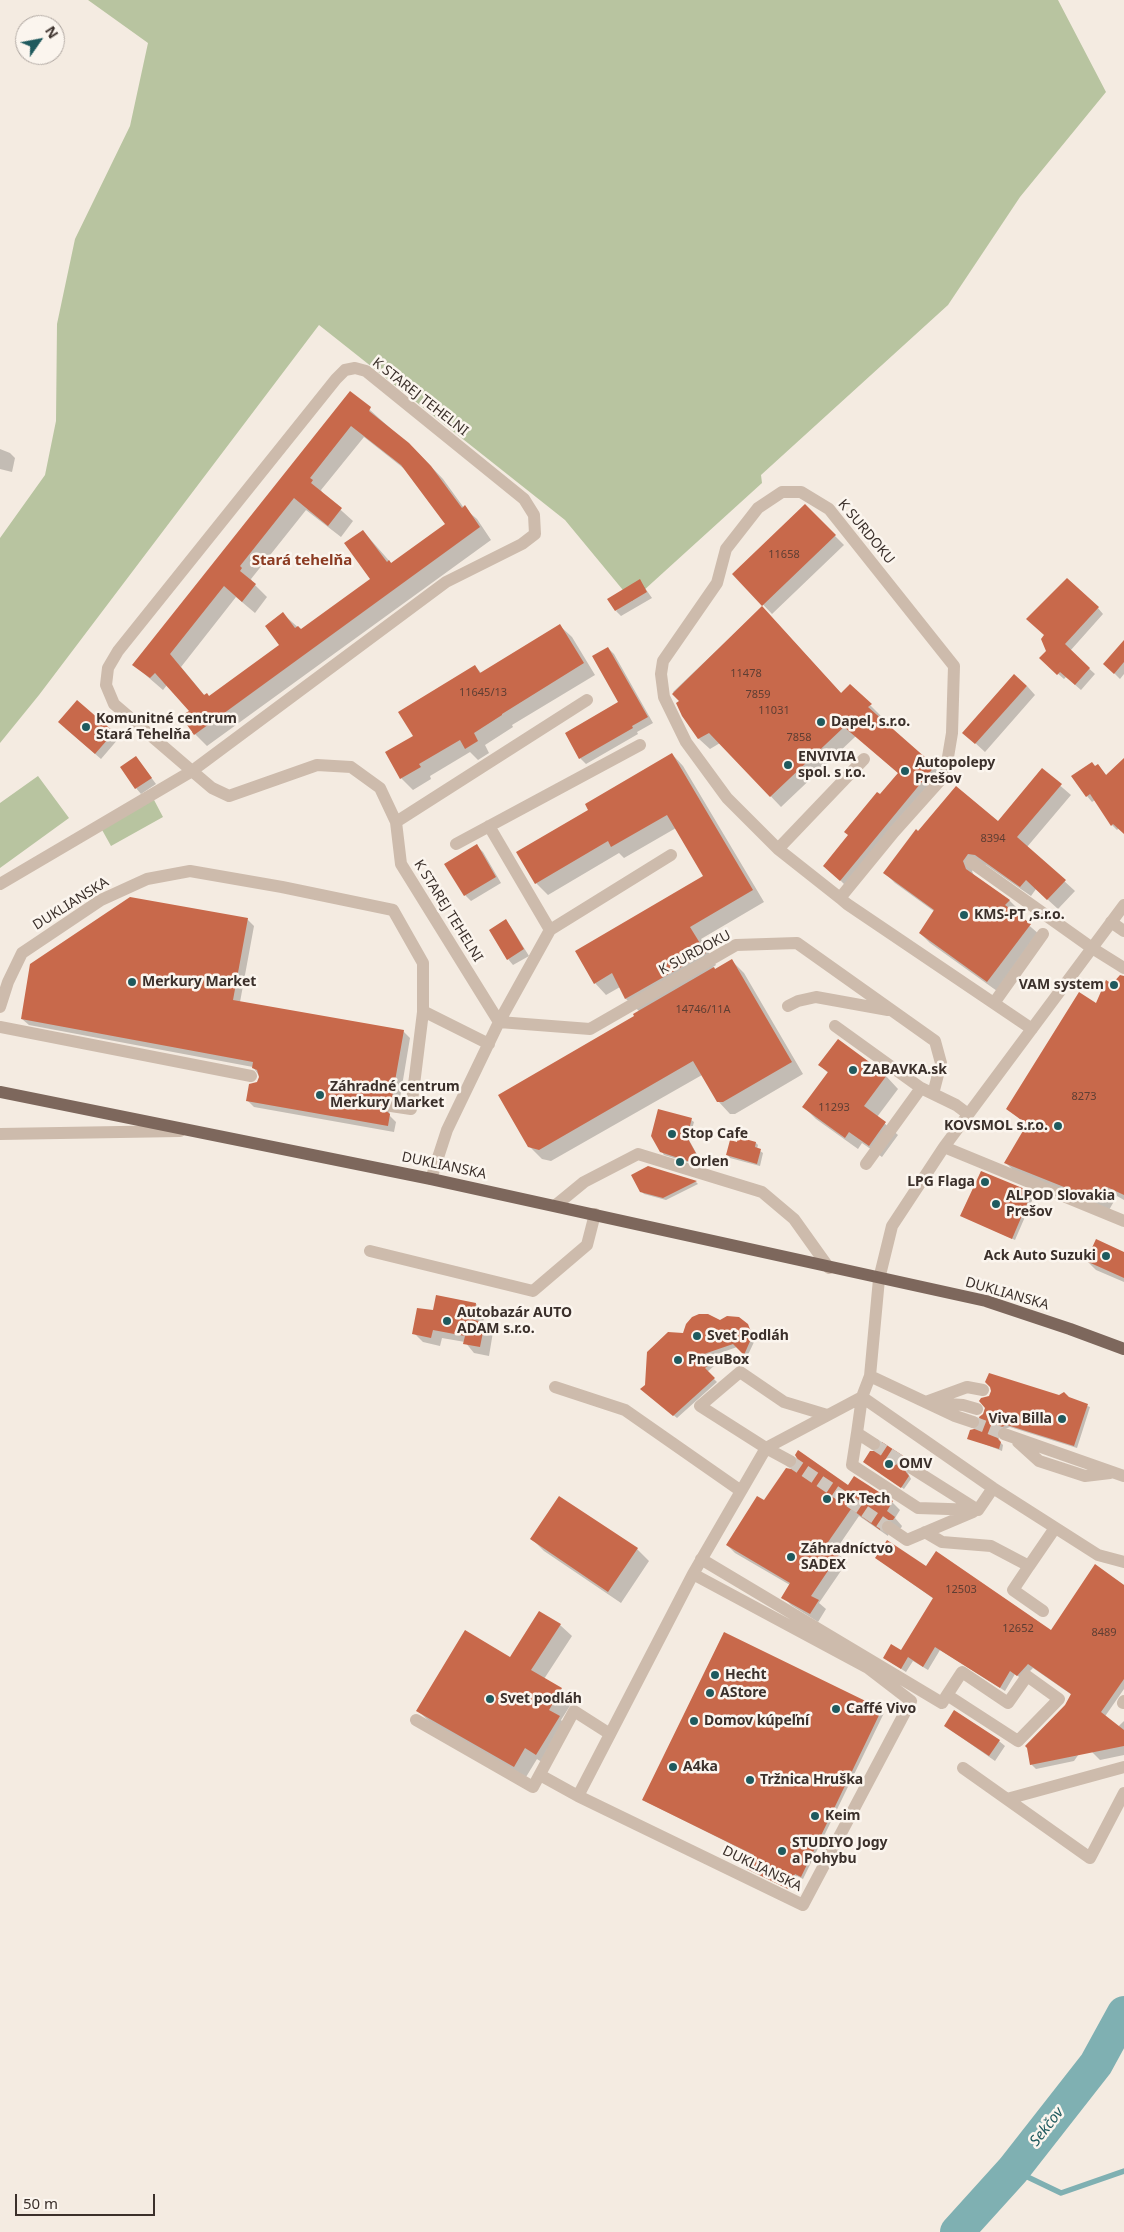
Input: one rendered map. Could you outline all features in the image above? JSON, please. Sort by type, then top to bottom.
[{"type":"main road","name":"DUKLIANSKA","points":[[0,1092],[432,1178],[829,1268],[986,1301],[1070,1329],[1124,1350]]},
{"type":"street","name":"K STAREJ TEHELNI","points":[[0,884],[192,771],[446,582],[522,544],[535,534],[534,515],[524,499],[366,371],[355,368],[345,370],[336,379],[118,651],[108,668],[106,685],[114,704],[192,771],[212,788],[229,796],[317,765],[351,767],[380,788],[396,822],[402,864],[499,1022]]},
{"type":"street","name":"K SURDOKU","points":[[840,898],[945,774],[952,733],[954,666],[829,509],[801,492],[782,492],[758,508],[726,549],[717,583],[663,661],[660,674],[664,697],[686,742],[727,798],[778,849],[840,898],[1032,1029]]},
{"type":"street","points":[[396,822],[587,700]]},
{"type":"street","points":[[456,844],[640,745]]},
{"type":"street","points":[[778,849],[864,759]]},
{"type":"street","points":[[489,826],[550,930]]},
{"type":"street","points":[[432,1178],[447,1130],[499,1022],[550,930],[671,855]]},
{"type":"street","points":[[971,862],[1092,948],[1124,968]]},
{"type":"street","name":"DUKLIANSKA","points":[[0,1006],[8,982],[22,953],[101,900],[147,879],[190,871],[282,887],[394,910],[424,963],[423,1012],[411,1109],[391,1106]]},
{"type":"street","points":[[978,1510],[918,1508],[852,1465],[862,1397],[870,1376],[879,1279],[892,1226],[944,1147],[1124,905]]},
{"type":"street","points":[[1111,922],[1124,931]]},
{"type":"street","points":[[994,1003],[1043,934]]},
{"type":"street","name":"K SURDOKU","points":[[499,1022],[590,1028],[736,945],[798,943],[935,1041],[941,1063],[933,1094]]},
{"type":"street","name":"K SURDOKU","points":[[788,1006],[798,1001],[816,997],[893,1011]]},
{"type":"street","points":[[425,1012],[489,1044]]},
{"type":"street","points":[[835,1026],[921,1088],[968,1114]]},
{"type":"street","points":[[0,1027],[250,1076]]},
{"type":"street","points":[[866,1164],[921,1088]]},
{"type":"street","points":[[0,1134],[191,1131]]},
{"type":"street","points":[[944,1147],[1124,1221]]},
{"type":"street","points":[[556,1205],[584,1182],[638,1154],[762,1192],[794,1219],[829,1268]]},
{"type":"street","points":[[370,1251],[533,1291],[587,1245],[595,1214]]},
{"type":"street","points":[[790,1461],[700,1406],[740,1372],[784,1402],[827,1415]]},
{"type":"street","points":[[870,1376],[955,1416],[973,1422]]},
{"type":"street","points":[[555,1387],[625,1410],[741,1491]]},
{"type":"street","points":[[926,1402],[967,1387],[983,1390]]},
{"type":"street","points":[[540,1775],[578,1796],[701,1559],[766,1448],[862,1397]]},
{"type":"street","points":[[862,1397],[993,1488],[1055,1528],[1098,1555],[1124,1562]]},
{"type":"street","points":[[926,1402],[963,1405],[977,1409]]},
{"type":"street","points":[[857,1433],[874,1444]]},
{"type":"street","points":[[1008,1435],[1039,1461],[1085,1476],[1119,1475]]},
{"type":"street","points":[[913,1469],[978,1510]]},
{"type":"street","points":[[888,1527],[907,1540],[978,1510],[993,1488]]},
{"type":"street","points":[[1043,1611],[1013,1590],[1055,1528]]},
{"type":"street","points":[[925,1532],[942,1542],[991,1546],[1029,1566]]},
{"type":"street","points":[[701,1559],[942,1703],[947,1695],[962,1672],[1008,1704],[1027,1676],[1059,1699],[1018,1741],[947,1695]]},
{"type":"street","name":"DUKLIANSKA","points":[[578,1796],[802,1905],[911,1701],[868,1668],[693,1574]]},
{"type":"street","points":[[416,1720],[534,1787],[574,1711],[610,1734]]},
{"type":"street","points":[[1007,1799],[1124,1767]]},
{"type":"street","points":[[963,1768],[1090,1858],[1124,1793]]},
{"type":"green space","points":[[88,0],[1058,0],[1106,92],[1020,197],[948,305],[761,475],[762,483],[632,601],[565,520],[319,325],[39,695],[0,743],[0,538],[45,475],[56,421],[57,324],[75,239],[130,126],[148,43]]},
{"type":"green space","points":[[38,776],[69,818],[0,868],[0,803]]},
{"type":"green space","points":[[153,798],[163,817],[111,846],[101,828]]},
{"type":"building","points":[[350,391],[371,407],[369,411],[409,443],[431,466],[462,508],[465,505],[480,527],[194,735],[181,716],[189,711],[155,673],[150,678],[132,665]],"holes":[[[351,426],[401,465],[445,524],[391,563],[389,560],[387,562],[363,530],[344,543],[370,579],[301,629],[298,626],[295,628],[283,612],[265,626],[279,645],[209,696],[207,693],[204,695],[170,654],[224,586],[242,602],[256,584],[240,571],[242,568],[240,566],[294,498],[328,526],[342,508],[311,483],[313,480],[310,478]]]},
{"type":"building","points":[[805,504],[836,535],[762,606],[732,574]]},
{"type":"building","points":[[1067,578],[1099,607],[1065,644],[1090,668],[1075,685],[1060,672],[1057,675],[1039,658],[1046,651],[1041,639],[1044,635],[1026,619]]},
{"type":"building","points":[[640,579],[647,592],[615,611],[607,599]]},
{"type":"building","points":[[762,606],[841,693],[850,684],[872,704],[868,707],[935,766],[840,881],[823,866],[848,835],[844,832],[877,792],[880,794],[898,773],[844,727],[770,797],[709,733],[698,739],[682,716],[676,703],[679,701],[672,694]]},
{"type":"building","points":[[560,624],[584,663],[474,733],[478,741],[465,749],[460,740],[419,764],[421,767],[400,779],[385,752],[413,736],[398,712],[475,665],[480,673]]},
{"type":"building","points":[[1124,640],[1124,662],[1114,674],[1103,664]]},
{"type":"building","points":[[608,647],[648,717],[632,726],[633,728],[579,759],[565,733],[618,702],[592,656]]},
{"type":"building","points":[[1014,674],[1027,686],[975,744],[962,733]]},
{"type":"building","name":"Komunitné centrum Stará Tehelňa","points":[[77,700],[114,732],[95,754],[58,722]]},
{"type":"building","points":[[672,753],[753,890],[690,927],[706,953],[625,999],[612,973],[594,984],[575,951],[703,876],[667,815],[611,847],[608,841],[535,884],[516,852],[588,810],[585,804]]},
{"type":"building","points":[[136,756],[152,778],[135,789],[120,767]]},
{"type":"building","points":[[1124,758],[1124,834],[1113,824],[1111,826],[1090,794],[1086,797],[1071,776],[1092,762],[1095,766],[1098,764],[1106,775]]},
{"type":"building","points":[[1042,768],[1062,784],[1017,837],[1066,880],[1047,900],[1026,880],[1020,887],[975,855],[968,854],[963,861],[966,869],[1010,900],[1005,905],[1031,924],[987,982],[919,933],[934,910],[883,873],[916,829],[918,831],[956,786],[998,821]]},
{"type":"building","points":[[477,844],[496,877],[464,896],[444,864]]},
{"type":"building","name":"Merkury Market","points":[[130,897],[248,918],[233,1000],[404,1030],[392,1098],[383,1104],[384,1109],[390,1114],[388,1126],[246,1101],[249,1084],[257,1082],[259,1077],[257,1070],[252,1068],[253,1062],[21,1019],[30,964]]},
{"type":"building","points":[[506,919],[524,949],[507,960],[489,930]]},
{"type":"building","points":[[732,959],[792,1062],[723,1102],[717,1102],[693,1061],[539,1150],[528,1147],[498,1095],[634,1016],[633,1014],[714,967],[715,969]]},
{"type":"building","points":[[1120,975],[1124,976],[1124,1195],[1107,1187],[1099,1201],[1004,1163],[1027,1124],[1006,1109],[1079,992],[1096,1003],[1106,980],[1112,984]]},
{"type":"building","points":[[838,1039],[887,1075],[864,1106],[886,1122],[869,1146],[849,1132],[845,1138],[802,1107],[828,1072],[818,1065]]},
{"type":"building","points":[[658,1109],[692,1118],[687,1137],[703,1166],[660,1152],[651,1136]]},
{"type":"building","points":[[738,1137],[756,1142],[755,1147],[761,1149],[757,1164],[726,1155],[730,1140],[737,1142]]},
{"type":"building","points":[[648,1166],[697,1181],[663,1198],[640,1192],[631,1175]]},
{"type":"building","name":"ALPOD Slovakia Prešov","points":[[981,1171],[1032,1192],[1012,1239],[960,1216]]},
{"type":"building","name":"Ack Auto Suzuki","points":[[1096,1239],[1124,1252],[1124,1278],[1086,1261]]},
{"type":"building","name":"Autobazár AUTO ADAM s.r.o.","points":[[436,1295],[476,1303],[474,1320],[485,1322],[480,1347],[463,1344],[465,1336],[433,1330],[431,1338],[412,1334],[417,1308],[433,1310]]},
{"type":"building","points":[[699,1314],[708,1314],[720,1320],[727,1316],[739,1317],[748,1324],[751,1339],[744,1355],[733,1344],[704,1354],[711,1363],[705,1368],[715,1378],[673,1416],[640,1389],[645,1385],[647,1352],[668,1332],[683,1333],[686,1324],[692,1317]]},
{"type":"building","name":"OMV","points":[[989,1373],[1059,1395],[1064,1392],[1069,1397],[1088,1404],[1074,1446],[1007,1425],[999,1428],[996,1432],[1001,1442],[999,1449],[967,1439],[970,1430],[978,1428],[981,1424],[979,1417],[983,1414],[985,1408],[979,1401],[981,1398],[989,1396],[991,1391],[985,1382]]},
{"type":"building","name":"OMV","points":[[882,1442],[911,1461],[906,1465],[906,1472],[909,1476],[901,1488],[863,1462],[870,1451],[880,1449]]},
{"type":"building","points":[[798,1450],[848,1485],[854,1476],[893,1501],[887,1511],[895,1517],[893,1520],[884,1520],[881,1523],[880,1530],[851,1509],[826,1545],[840,1553],[811,1596],[819,1600],[810,1614],[781,1598],[790,1583],[726,1545],[757,1496],[764,1500],[786,1468],[791,1469],[797,1465],[798,1460],[795,1455]]},
{"type":"building","points":[[559,1496],[638,1548],[608,1592],[530,1539]]},
{"type":"building","points":[[887,1540],[926,1566],[936,1551],[1051,1630],[1095,1564],[1124,1585],[1124,1679],[1101,1712],[1124,1730],[1124,1746],[1030,1765],[1025,1746],[1065,1705],[1071,1694],[1028,1664],[1017,1676],[1010,1671],[1000,1688],[935,1647],[923,1667],[908,1657],[901,1669],[883,1658],[891,1644],[901,1650],[933,1598],[875,1558]]},
{"type":"building","name":"Svet podláh","points":[[539,1611],[561,1624],[531,1670],[562,1688],[549,1710],[560,1716],[536,1755],[525,1748],[514,1767],[416,1711],[465,1630],[510,1657]]},
{"type":"building","name":"Tržnica Hruška","points":[[724,1632],[882,1709],[801,1877],[795,1874],[788,1889],[747,1869],[754,1855],[642,1800]]},
{"type":"building","points":[[954,1710],[1000,1740],[989,1756],[944,1726]]},
{"type":"waterway","name":"Sekčov","points":[[957,2232],[1013,2170],[1096,2064],[1124,2013]]},
{"type":"waterway","points":[[1013,2170],[1061,2193],[1124,2171]]},
{"type":"tunnel","points":[[973,1422],[1004,1434]]},
{"type":"tunnel","points":[[874,1444],[913,1469]]},
{"type":"tunnel","points":[[790,1461],[888,1527]]},
{"type":"place","name":"Dapel, s.r.o.","points":[[821,722]]},
{"type":"place","name":"Komunitné centrum Stará Tehelňa","points":[[86,727]]},
{"type":"place","name":"ENVIVIA spol. s r.o.","points":[[788,765]]},
{"type":"place","name":"Autopolepy Prešov","points":[[905,771]]},
{"type":"place","name":"KMS-PT ,s.r.o.","points":[[964,915]]},
{"type":"place","name":"Merkury Market","points":[[132,982]]},
{"type":"place","name":"VAM system","points":[[1114,985]]},
{"type":"place","name":"ZABAVKA.sk","points":[[853,1070]]},
{"type":"place","name":"Záhradné centrum Merkury Market","points":[[320,1095]]},
{"type":"place","name":"KOVSMOL s.r.o.","points":[[1058,1126]]},
{"type":"place","name":"Stop Cafe","points":[[672,1134]]},
{"type":"place","name":"Orlen","points":[[680,1162]]},
{"type":"place","name":"LPG Flaga","points":[[985,1182]]},
{"type":"place","name":"ALPOD Slovakia Prešov","points":[[996,1204]]},
{"type":"place","name":"Ack Auto Suzuki","points":[[1106,1256]]},
{"type":"place","name":"Autobazár AUTO ADAM s.r.o.","points":[[447,1321]]},
{"type":"place","name":"Svet Podláh","points":[[697,1336]]},
{"type":"place","name":"PneuBox","points":[[678,1360]]},
{"type":"place","name":"Viva Billa","points":[[1062,1419]]},
{"type":"place","name":"OMV","points":[[889,1464]]},
{"type":"place","name":"PK Tech","points":[[827,1499]]},
{"type":"place","name":"Záhradníctvo SADEX","points":[[791,1557]]},
{"type":"place","name":"Hecht","points":[[715,1675]]},
{"type":"place","name":"AStore","points":[[710,1693]]},
{"type":"place","name":"Svet podláh","points":[[490,1699]]},
{"type":"place","name":"Caffé Vivo","points":[[836,1709]]},
{"type":"place","name":"Domov kúpeľní","points":[[694,1721]]},
{"type":"place","name":"A4ka","points":[[673,1767]]},
{"type":"place","name":"Tržnica Hruška","points":[[750,1780]]},
{"type":"place","name":"Keim","points":[[815,1816]]},
{"type":"place","name":"STUDIYO Jogy a Pohybu","points":[[782,1851]]},
{"type":"district","name":"Stará tehelňa","points":[[302,561]]}]
